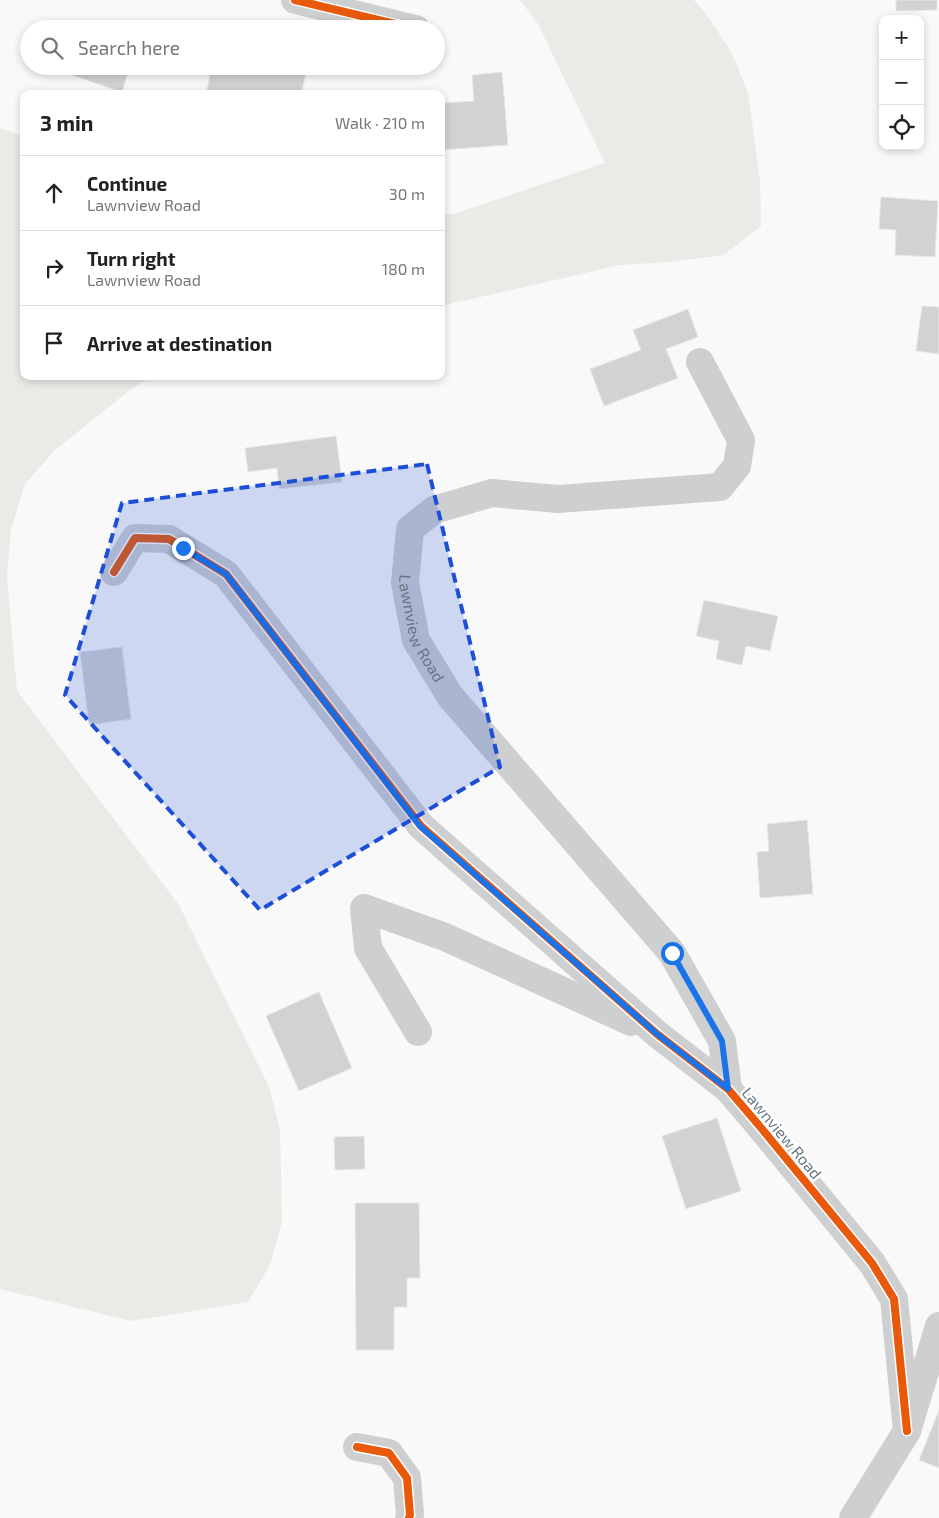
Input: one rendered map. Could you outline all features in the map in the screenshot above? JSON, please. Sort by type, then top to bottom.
[{"type":"street","points":[[295,0],[378,20]]},
{"type":"street","name":"Lawnview Road","points":[[700,362],[741,440],[737,466],[720,487],[558,499],[492,493],[434,510],[410,529],[405,583],[416,640],[450,696],[672,953],[722,1041],[728,1089]]},
{"type":"street","name":"Lawnview Road","points":[[114,572],[134,538],[169,539],[226,574],[420,826],[657,1034],[728,1089],[872,1263],[894,1299],[907,1431]]},
{"type":"street","points":[[418,1032],[368,948],[364,908],[445,936],[657,1034]]},
{"type":"street","points":[[853,1518],[907,1431],[939,1326]]},
{"type":"street","points":[[357,1447],[389,1453],[408,1478],[409,1518]]},
{"type":"highlighted area","points":[[427,464],[500,767],[260,910],[65,695],[122,503]]},
{"type":"shaded area","points":[[520,0],[694,0],[704,11],[732,53],[748,93],[760,180],[761,226],[724,255],[670,262],[620,265],[445,305],[445,214],[453,214],[605,163],[538,24]]},
{"type":"shaded area","points":[[0,128],[20,136],[20,380],[147,380],[131,389],[55,450],[25,484],[11,529],[7,576],[17,691],[179,905],[269,1087],[280,1129],[282,1222],[270,1265],[248,1302],[131,1321],[0,1289]]},
{"type":"building","points":[[896,0],[937,0],[937,10],[896,11]]},
{"type":"building","points":[[502,72],[508,145],[445,150],[445,103],[474,101],[472,75]]},
{"type":"building","points":[[72,75],[127,75],[123,90],[116,90]]},
{"type":"building","points":[[210,75],[306,75],[302,90],[207,90]]},
{"type":"building","points":[[881,197],[938,201],[935,257],[895,255],[896,230],[879,229]]},
{"type":"building","points":[[922,306],[939,307],[939,354],[916,351]]},
{"type":"building","points":[[688,309],[698,337],[666,349],[678,378],[604,406],[590,369],[641,350],[633,330]]},
{"type":"building","points":[[336,436],[342,482],[279,489],[277,468],[248,472],[245,448]]},
{"type":"building","points":[[704,600],[778,616],[770,651],[746,646],[742,665],[716,659],[719,641],[696,636]]},
{"type":"building","points":[[122,647],[131,719],[89,725],[80,652]]},
{"type":"building","points":[[807,820],[813,894],[760,898],[757,852],[769,851],[767,824]]},
{"type":"building","points":[[319,992],[352,1068],[299,1091],[266,1016]]},
{"type":"building","points":[[717,1118],[741,1191],[686,1209],[662,1136]]},
{"type":"building","points":[[364,1136],[365,1169],[335,1170],[334,1137]]},
{"type":"building","points":[[355,1203],[419,1203],[420,1278],[407,1278],[407,1307],[394,1307],[394,1350],[356,1350]]},
{"type":"building","points":[[939,1410],[939,1468],[919,1460]]},
{"type":"cycle path","points":[[295,0],[378,20]]},
{"type":"cycle path","points":[[114,572],[135,538],[169,539],[226,574],[421,826],[657,1034],[728,1089],[872,1263],[894,1299],[907,1431]]},
{"type":"cycle path","points":[[357,1447],[389,1453],[407,1478],[409,1518]]},
{"type":"route","points":[[183,548],[226,574],[420,826],[657,1034],[728,1089],[722,1041],[672,953]]}]
